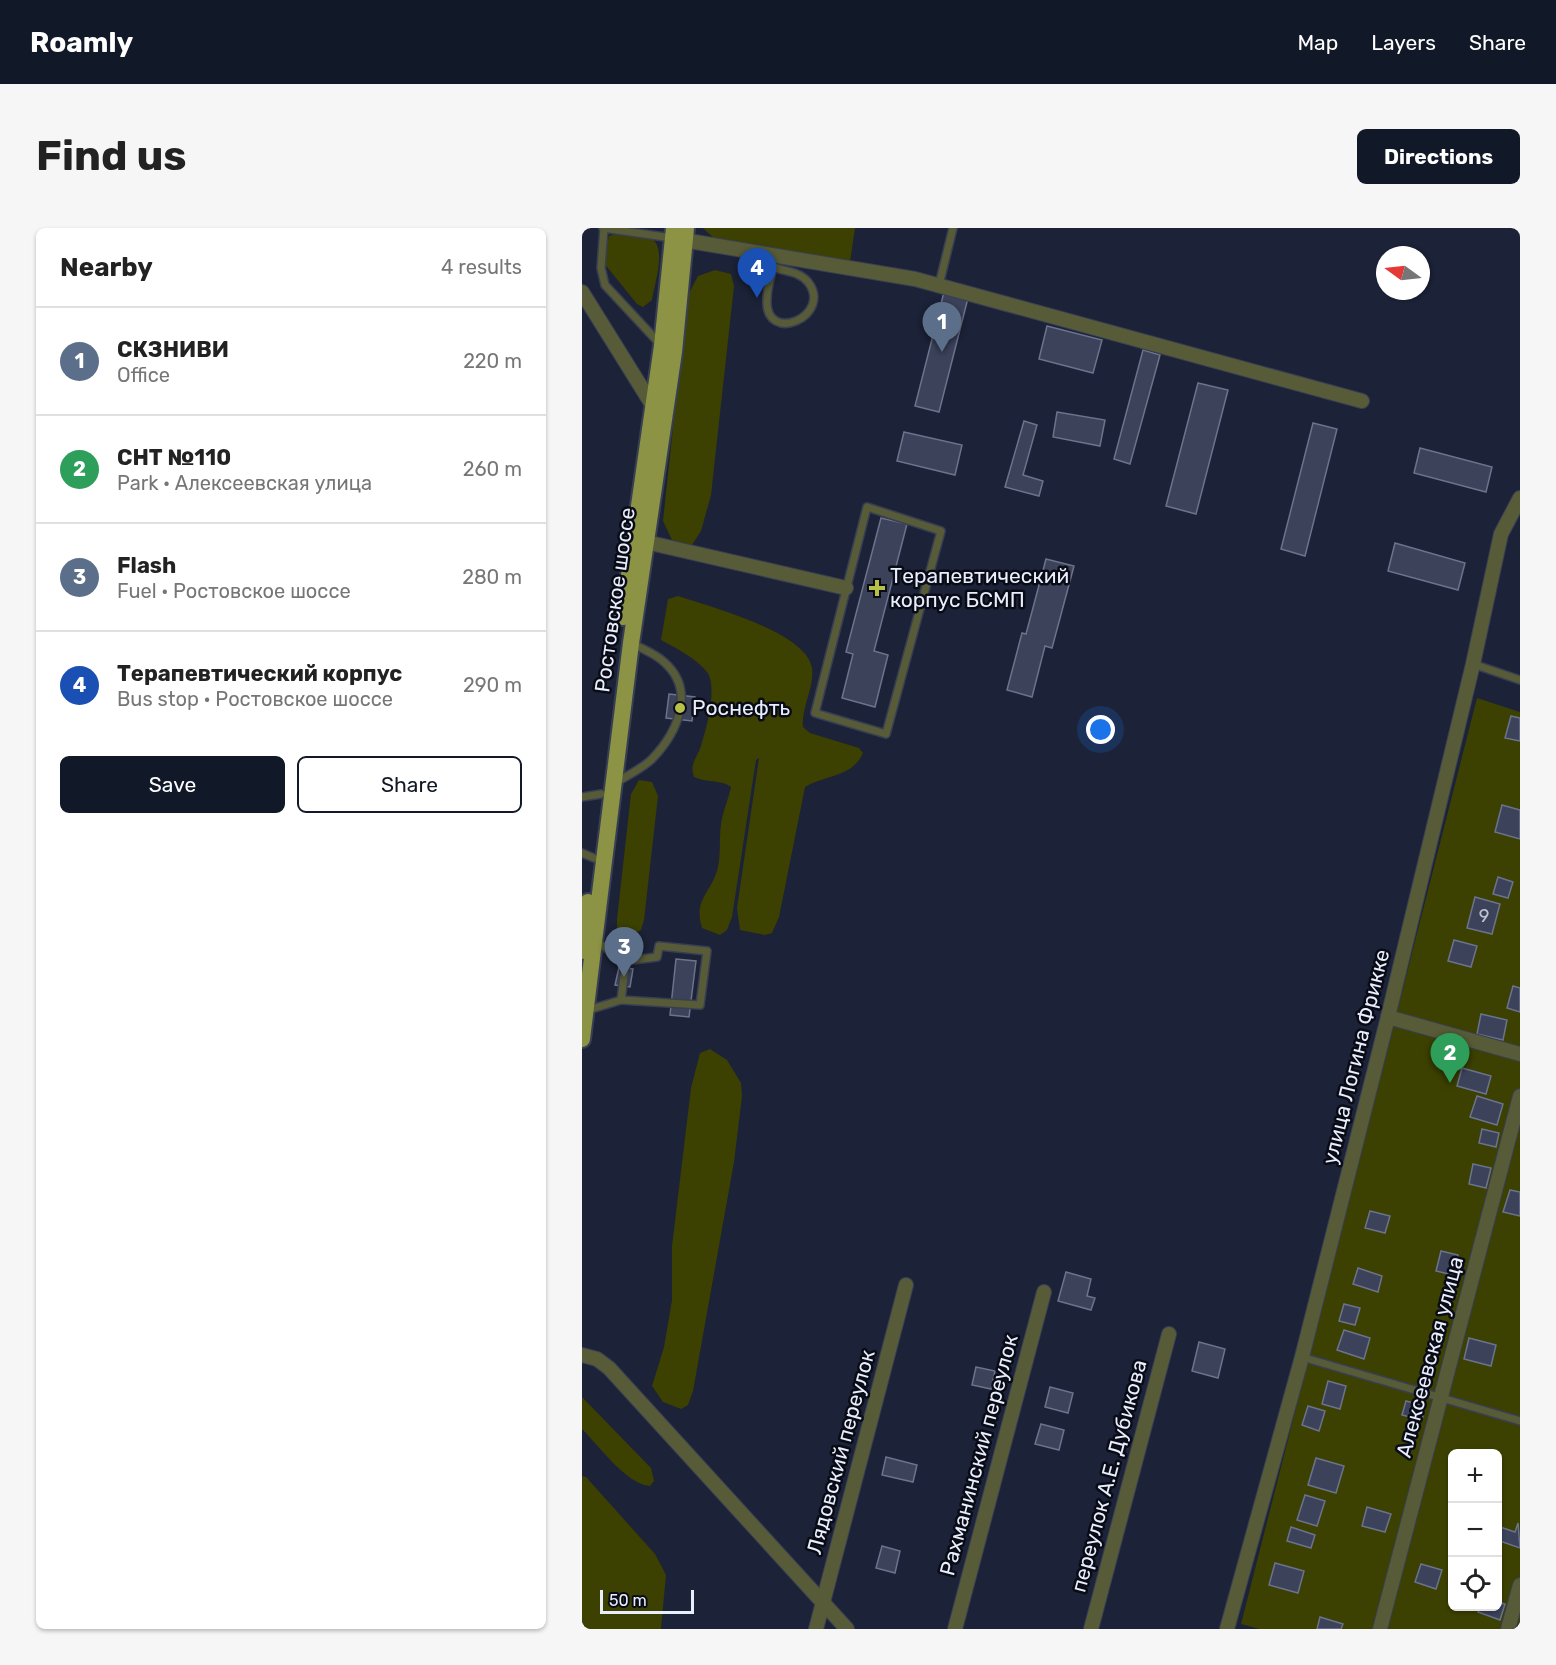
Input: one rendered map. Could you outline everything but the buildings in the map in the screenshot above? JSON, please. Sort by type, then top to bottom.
[{"type":"main road","name":"Ростовское шоссе","points":[[582,1039],[589,946],[606,789],[653,406],[679,233]]},
{"type":"main road","name":"Ростовское шоссе","points":[[589,946],[588,856],[606,789],[631,643],[674,352],[679,233]]},
{"type":"street","points":[[679,233],[753,253],[879,272],[939,285],[1362,401]]},
{"type":"street","points":[[582,292],[653,406]]},
{"type":"street","name":"улица Логина Фрикке","points":[[1230,1628],[1302,1357],[1388,1017],[1473,664],[1501,534],[1520,498]]},
{"type":"street","points":[[646,542],[846,588]]},
{"type":"street","points":[[1388,1017],[1520,1054]]},
{"type":"street","name":"Алексеевская улица","points":[[1380,1629],[1520,1096]]},
{"type":"street","name":"Лядовский переулок","points":[[816,1629],[906,1285]]},
{"type":"street","name":"Рахманинский переулок","points":[[955,1629],[1044,1292]]},
{"type":"street","name":"переулок А.Е. Дубикова","points":[[1091,1629],[1169,1334]]},
{"type":"street","points":[[582,1355],[597,1359],[609,1368],[847,1629]]},
{"type":"street","points":[[1508,1629],[1520,1585]]},
{"type":"lane","points":[[662,346],[605,285],[601,268],[604,228],[679,233]]},
{"type":"lane","points":[[939,285],[952,228]]},
{"type":"lane","points":[[753,253],[773,267],[803,277],[812,289],[809,311],[803,320],[781,323],[769,313],[766,300],[773,267]]},
{"type":"lane","points":[[867,507],[941,531],[886,734],[815,713],[846,588],[867,507]]},
{"type":"lane","points":[[582,797],[606,789],[651,760],[678,724],[681,691],[675,674],[663,661],[631,643]]},
{"type":"lane","points":[[1473,664],[1520,681]]},
{"type":"lane","points":[[585,1011],[621,1000],[699,1005],[707,951],[659,946],[657,957],[626,961],[589,946]]},
{"type":"lane","points":[[621,1000],[626,961]]},
{"type":"lane","points":[[1302,1357],[1520,1421]]},
{"type":"shaded area","points":[[703,228],[855,228],[850,262],[719,243]]},
{"type":"shaded area","points":[[618,233],[652,239],[659,251],[652,300],[643,307],[637,304],[603,262],[609,236]]},
{"type":"shaded area","points":[[715,270],[731,274],[734,286],[711,495],[701,531],[692,545],[672,540],[663,521],[687,297],[698,276]]},
{"type":"shaded area","points":[[678,596],[754,622],[793,643],[806,655],[812,668],[812,682],[804,712],[803,727],[810,733],[859,748],[863,753],[853,767],[805,787],[779,917],[772,933],[765,935],[740,930],[737,908],[759,758],[756,760],[732,917],[727,930],[720,935],[702,928],[700,909],[718,867],[721,824],[731,787],[694,777],[693,765],[708,720],[711,688],[710,679],[703,667],[661,640],[668,599]]},
{"type":"shaded area","points":[[1477,698],[1520,712],[1520,1629],[1259,1629],[1241,1624]]},
{"type":"shaded area","points":[[639,780],[652,782],[658,796],[644,920],[641,930],[631,935],[617,929],[617,919],[631,794]]},
{"type":"shaded area","points":[[710,1049],[727,1060],[741,1083],[742,1096],[734,1162],[693,1391],[688,1405],[681,1409],[663,1402],[652,1386],[664,1347],[672,1300],[672,1246],[691,1088],[700,1053]]},
{"type":"shaded area","points":[[582,1397],[651,1468],[654,1481],[650,1486],[641,1484],[622,1472],[582,1429]]},
{"type":"shaded area","points":[[582,1476],[586,1477],[655,1554],[666,1575],[661,1629],[582,1629]]},
{"type":"place","name":"Терапевтический корпус","points":[[757,298]]},
{"type":"place","name":"СКЗНИВИ","points":[[942,352]]},
{"type":"place","name":"Терапевтический корпус БСМП","points":[[877,588]]},
{"type":"place","name":"Роснефть","points":[[680,708]]},
{"type":"place","name":"Flash","points":[[624,977]]},
{"type":"place","name":"СНТ №110","points":[[1450,1083]]}]
